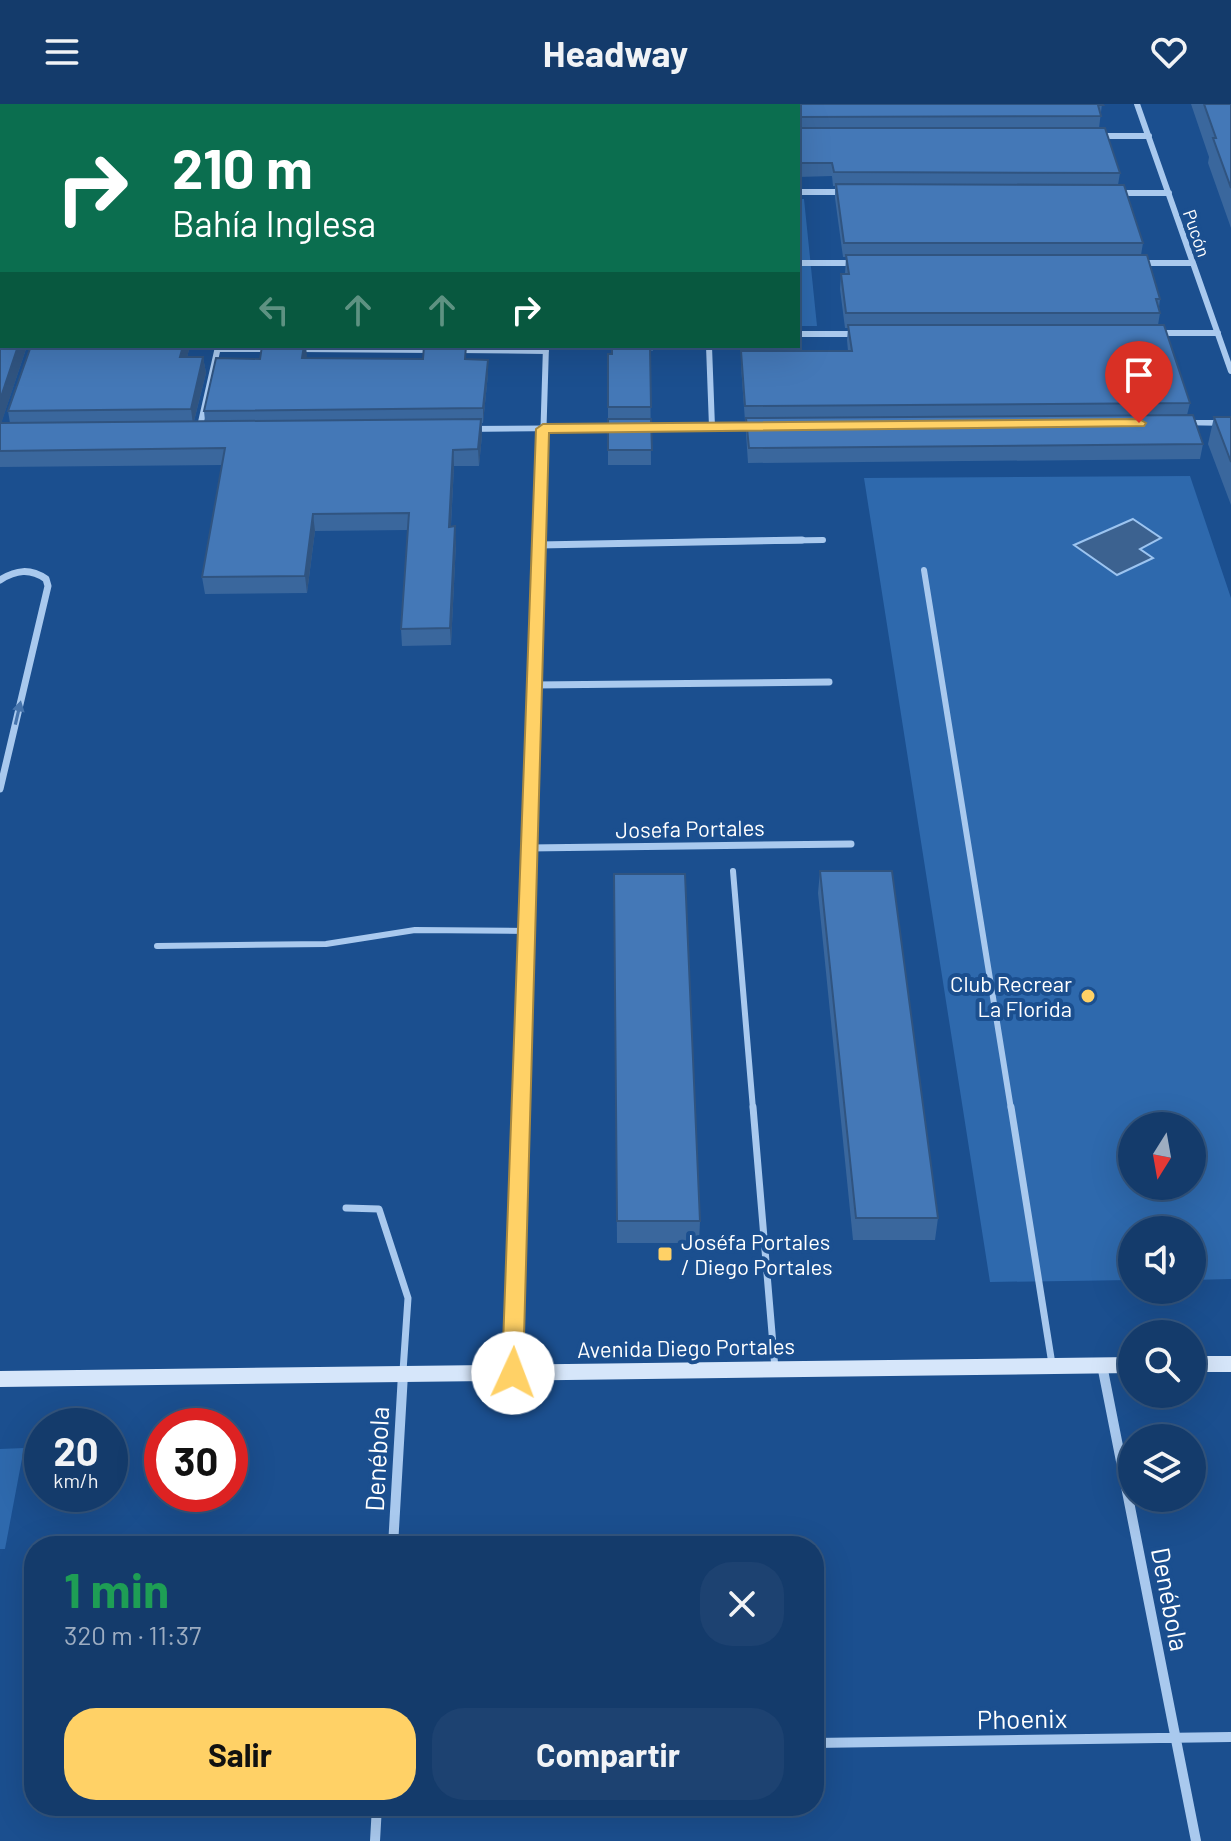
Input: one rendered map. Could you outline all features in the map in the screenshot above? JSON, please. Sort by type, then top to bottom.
[{"type":"main road","points":[[1206,1364],[1231,1364]]},
{"type":"main road","name":"Avenida Diego Portales","points":[[0,1379],[1118,1365]]},
{"type":"street","name":"Pucón","points":[[1137,104],[1231,371]]},
{"type":"street","points":[[1085,136],[1149,136]]},
{"type":"street","points":[[800,192],[860,192]]},
{"type":"street","points":[[1107,193],[1169,193]]},
{"type":"street","points":[[800,263],[861,263]]},
{"type":"street","points":[[1130,263],[1193,263]]},
{"type":"street","points":[[1155,333],[1218,333]]},
{"type":"street","points":[[800,334],[860,334]]},
{"type":"street","points":[[198,432],[218,348]]},
{"type":"street","points":[[249,348],[280,349]]},
{"type":"street","points":[[451,350],[546,348],[513,1373]]},
{"type":"street","points":[[709,348],[712,427]]},
{"type":"street","points":[[295,349],[435,350]]},
{"type":"street","points":[[1168,423],[1231,423]]},
{"type":"street","points":[[449,429],[775,427]]},
{"type":"street","points":[[183,432],[214,432]]},
{"type":"street","points":[[539,545],[823,540]]},
{"type":"street","points":[[0,580],[16,572],[33,572],[46,579],[48,586],[0,789]]},
{"type":"street","points":[[534,685],[829,682]]},
{"type":"street","name":"Josefa Portales","points":[[529,848],[851,844]]},
{"type":"street","name":"Denébola","points":[[1102,1365],[1196,1841]]},
{"type":"street","name":"Denébola","points":[[394,1536],[403,1374]]},
{"type":"street","name":"Phoenix","points":[[824,1743],[1231,1737]]},
{"type":"street","points":[[375,1841],[376,1816]]},
{"type":"lane","points":[[924,570],[1052,1366]]},
{"type":"lane","points":[[733,871],[775,1369]]},
{"type":"lane","points":[[157,946],[326,944],[415,930],[527,931]]},
{"type":"lane","points":[[346,1208],[379,1209],[408,1298],[403,1374]]},
{"type":"shaded area","points":[[800,199],[804,199],[817,326],[800,326]]},
{"type":"shaded area","name":"Club Recrear La Florida","points":[[1190,476],[1231,598],[1231,1279],[1206,1280],[1206,1216],[1118,1216],[1118,1280],[990,1282],[864,478]]},
{"type":"shaded area","points":[[1133,519],[1161,538],[1140,549],[1153,558],[1117,575],[1074,545]]},
{"type":"shaded area","points":[[24,1448],[5,1549],[0,1549],[0,1449]]},
{"type":"building","points":[[800,104],[1102,104],[1098,105],[1101,116],[800,117]]},
{"type":"building","points":[[1204,104],[1231,104],[1231,188],[1213,138],[1216,138]]},
{"type":"building","points":[[800,128],[1105,128],[1120,173],[834,172],[832,163],[800,163]]},
{"type":"building","points":[[836,184],[1124,185],[1143,243],[844,243]]},
{"type":"building","points":[[846,255],[1147,255],[1160,299],[1156,299],[1160,313],[846,313],[841,274],[849,274]]},
{"type":"building","points":[[848,325],[1164,325],[1190,403],[745,406],[741,351],[852,351]]},
{"type":"building","points":[[0,348],[17,348],[0,400]]},
{"type":"building","points":[[30,348],[182,348],[180,357],[203,357],[191,409],[8,411]]},
{"type":"building","points":[[262,348],[304,348],[302,358],[423,359],[424,348],[466,348],[465,359],[488,360],[483,408],[204,411],[216,358],[260,359]]},
{"type":"building","points":[[612,348],[650,348],[651,407],[608,407],[608,354],[612,354]]},
{"type":"building","points":[[1193,415],[1203,444],[749,448],[746,418]]},
{"type":"building","points":[[1214,417],[1231,417],[1231,462]]},
{"type":"building","points":[[481,419],[478,449],[453,450],[449,527],[455,526],[450,628],[401,629],[409,513],[313,514],[305,576],[202,577],[225,448],[0,451],[0,423]]},
{"type":"building","points":[[608,419],[651,419],[652,450],[608,450]]},
{"type":"building","points":[[820,871],[892,871],[938,1218],[856,1218]]},
{"type":"building","points":[[614,874],[685,874],[700,1221],[617,1221]]},
{"type":"place","name":"Club Recrear La Florida","points":[[1088,996]]},
{"type":"place","name":"Joséfa Portales / Diego Portales","points":[[665,1254]]},
{"type":"route","points":[[513,1373],[543,429],[1139,423]]}]
